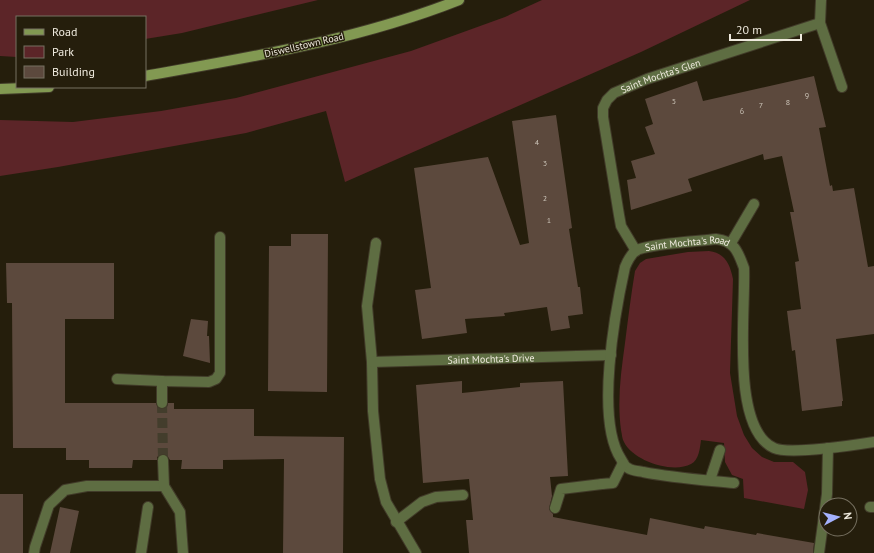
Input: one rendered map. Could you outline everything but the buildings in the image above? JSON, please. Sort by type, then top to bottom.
[{"type":"street","name":"Diswellstown Road","points":[[146,76],[268,54],[359,32],[459,0]]},
{"type":"street","points":[[821,0],[820,23],[842,87]]},
{"type":"street","name":"Saint Mochta's Glen","points":[[636,251],[621,226],[618,215],[603,117],[603,108],[607,100],[614,94],[646,79],[820,23]]},
{"type":"street","points":[[0,89],[24,88]]},
{"type":"street","points":[[731,243],[754,204]]},
{"type":"street","points":[[118,379],[162,382],[209,382],[216,379],[220,373],[220,237]]},
{"type":"street","name":"Saint Mochta's Road","points":[[624,463],[614,448],[610,432],[608,389],[611,355],[627,262],[636,251],[653,246],[716,239],[731,243],[740,256],[744,268],[743,369],[750,416],[757,432],[764,442],[774,448],[784,451],[828,448],[874,442]]},
{"type":"street","points":[[376,243],[367,306],[372,362],[373,411],[380,479],[386,502],[396,522],[416,553]]},
{"type":"street","name":"Saint Mochta's Drive","points":[[372,362],[611,355]]},
{"type":"street","points":[[162,382],[162,403]]},
{"type":"street","points":[[819,553],[827,494],[828,448]]},
{"type":"street","points":[[710,480],[720,450]]},
{"type":"street","points":[[163,460],[164,486],[180,512],[183,553]]},
{"type":"street","points":[[555,508],[561,489],[613,483],[624,463],[628,469],[662,476],[734,482]]},
{"type":"street","points":[[34,553],[49,505],[65,490],[87,486],[164,486]]},
{"type":"street","points":[[396,522],[422,502],[436,496],[463,495]]},
{"type":"street","points":[[141,553],[148,507]]},
{"type":"green space","points":[[0,0],[318,0],[182,33],[146,39],[146,16],[16,16],[16,57],[0,56]]},
{"type":"green space","points":[[542,0],[750,0],[641,52],[345,182],[326,111],[246,133],[0,176],[0,120],[73,122],[161,111],[236,98],[411,51],[505,17]]},
{"type":"green space","points":[[709,251],[719,254],[726,260],[733,279],[730,373],[737,416],[744,435],[752,448],[762,457],[774,462],[793,462],[805,472],[808,490],[804,509],[744,498],[743,479],[732,475],[725,462],[724,443],[701,440],[699,454],[694,462],[683,467],[674,467],[654,464],[644,460],[629,449],[624,442],[621,430],[619,408],[620,386],[635,271],[640,263],[646,259],[688,252]]},
{"type":"tunnel","points":[[162,403],[163,460]]}]
